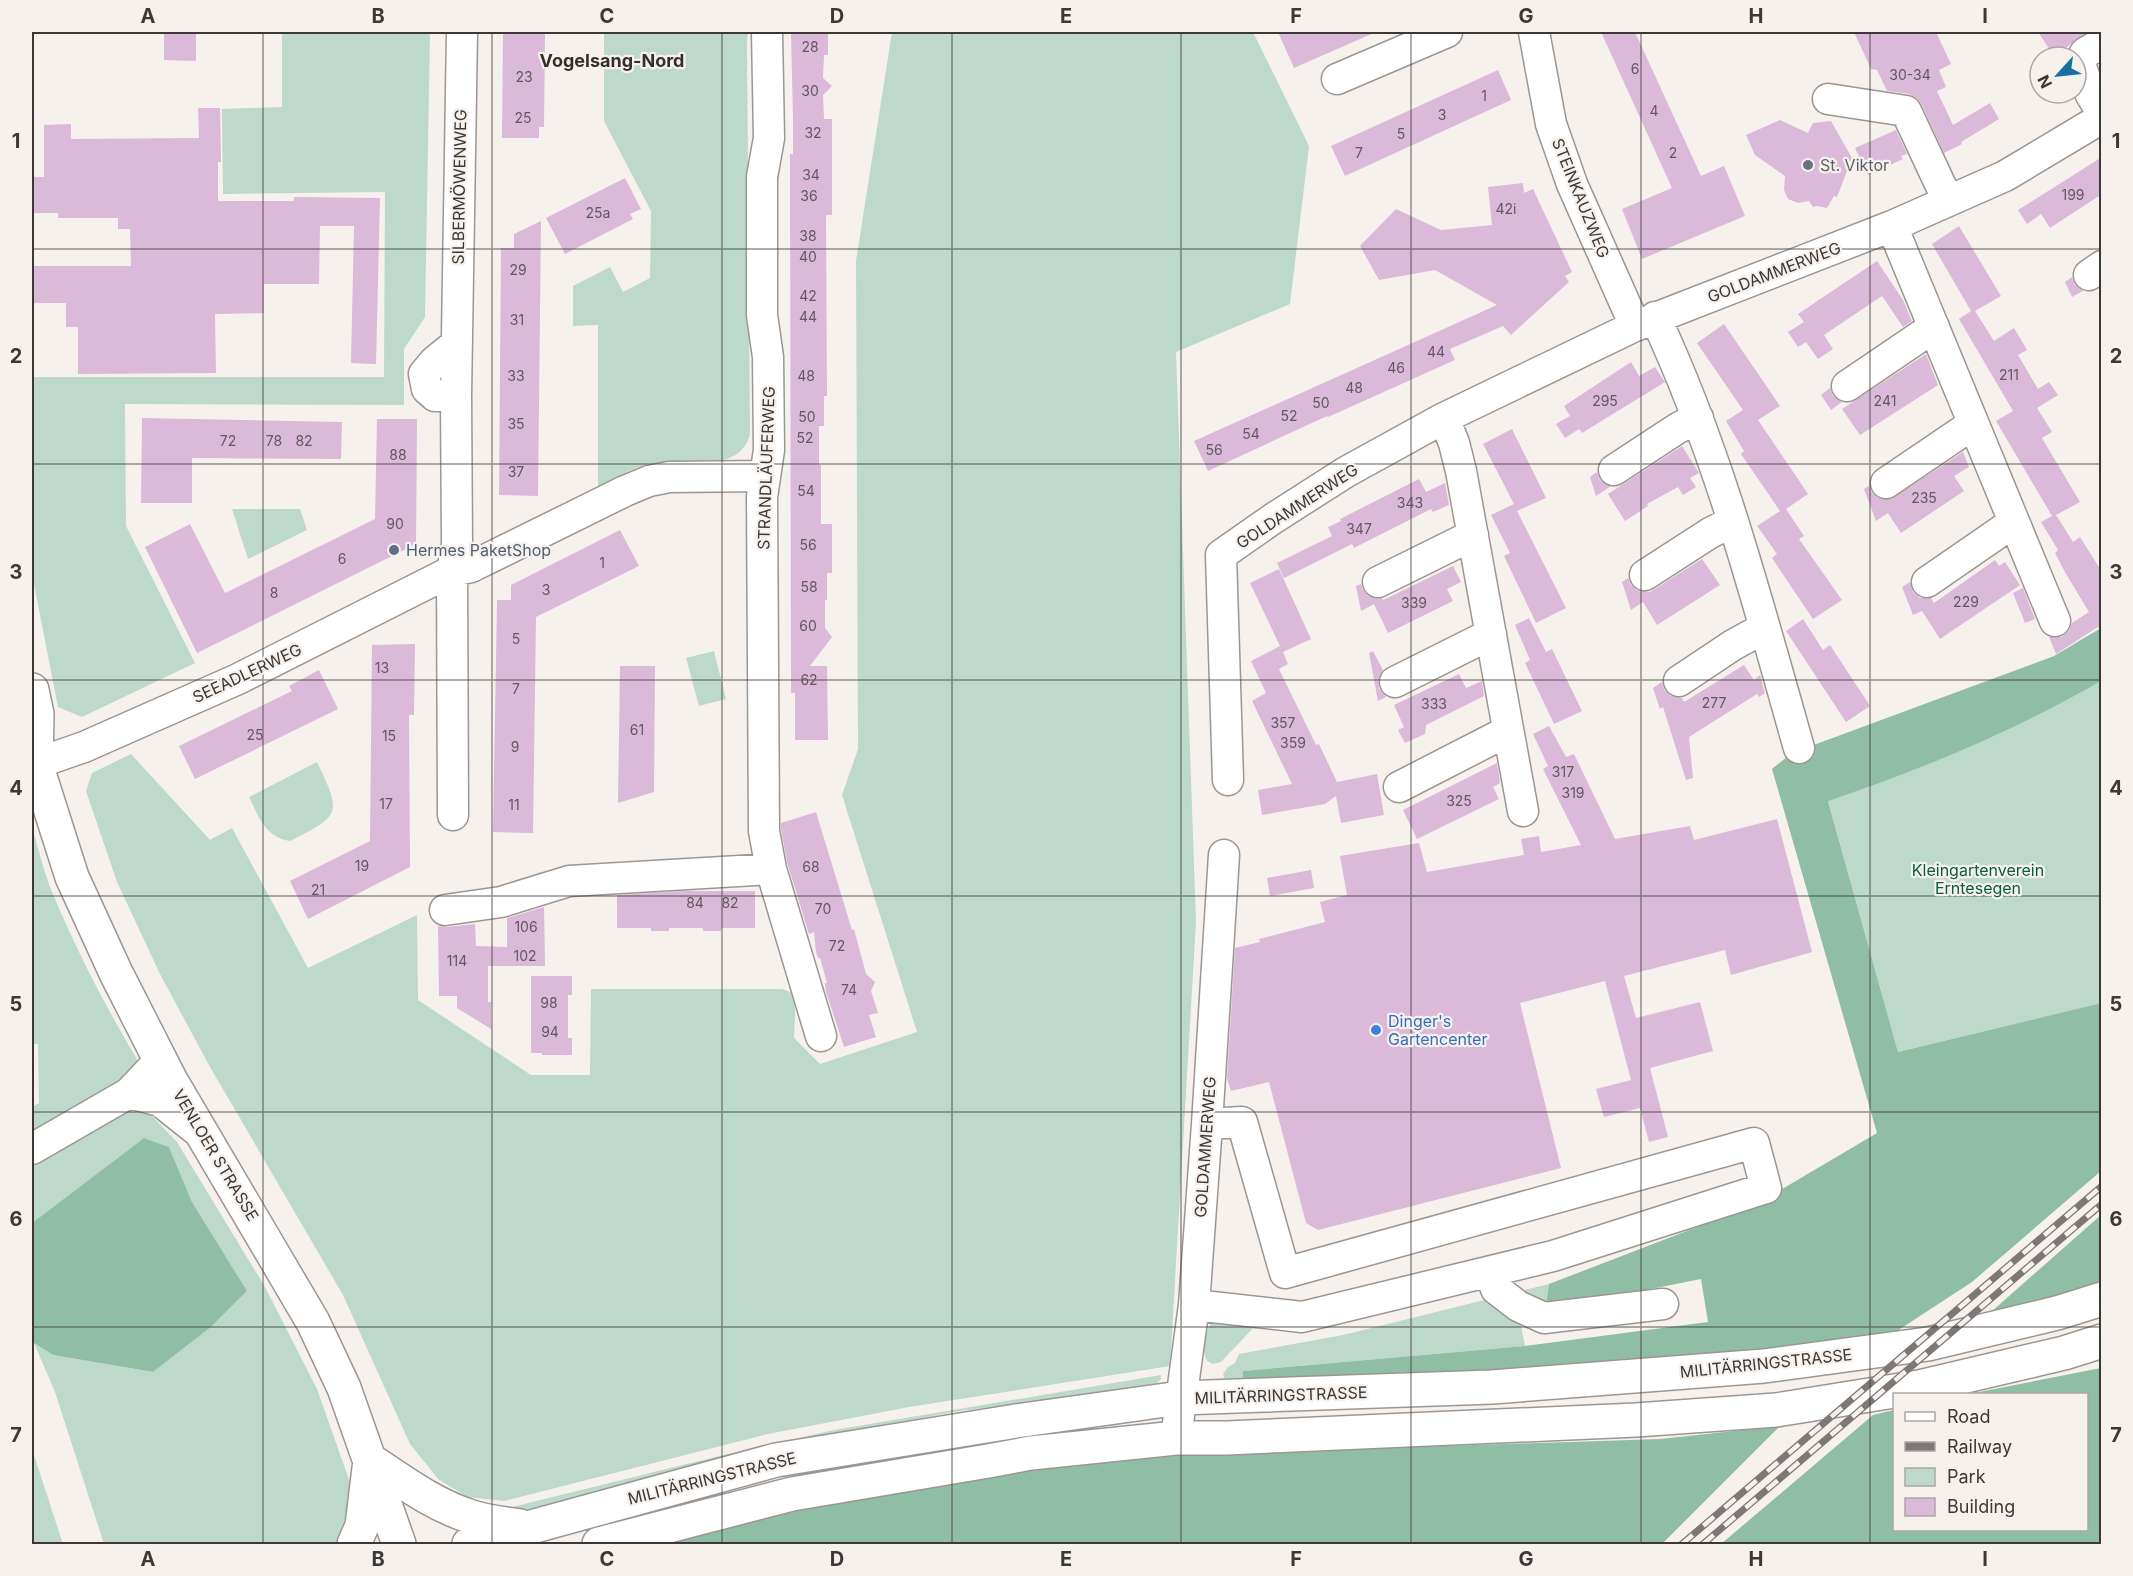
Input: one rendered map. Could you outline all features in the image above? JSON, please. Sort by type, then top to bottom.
[{"type":"main road","name":"VENLOER STRASSE","points":[[32,690],[37,714],[33,761],[72,877],[116,973],[160,1060],[313,1322],[344,1388],[399,1545]]},
{"type":"main road","name":"MILITÄRRINGSTRASSE","points":[[469,1545],[776,1460],[1023,1420],[1180,1398],[1492,1387],[1764,1366],[1928,1344],[2057,1313],[2102,1299]]},
{"type":"main road","points":[[599,1545],[792,1494],[1031,1454],[1176,1438],[1227,1438],[1613,1421],[1776,1410],[1919,1387],[2064,1353],[2102,1341]]},
{"type":"main road","points":[[354,1545],[362,1526],[370,1460],[443,1506],[471,1517],[529,1528]]},
{"type":"street","name":"SILBERMÖWENWEG","points":[[452,571],[457,545],[456,396],[462,32]]},
{"type":"street","name":"STRANDLÄUFERWEG","points":[[767,32],[769,138],[762,177],[762,315],[768,357],[769,450],[762,497],[764,831],[771,869],[821,1036]]},
{"type":"street","points":[[1337,79],[1447,32]]},
{"type":"street","name":"STEINKAUZWEG","points":[[1534,32],[1551,124],[1572,184],[1645,321]]},
{"type":"street","points":[[2102,43],[2085,53],[2080,64],[2091,95],[2102,114]]},
{"type":"street","points":[[1828,99],[1905,111],[1948,201]]},
{"type":"street","name":"GOLDAMMERWEG","points":[[1228,780],[1221,555],[1346,472],[1444,418],[1645,321],[1892,226],[2005,176],[2102,118]]},
{"type":"street","points":[[1892,226],[2055,621]]},
{"type":"street","points":[[1645,321],[1678,366],[1698,418],[1732,522],[1799,748]]},
{"type":"street","points":[[1847,386],[1934,327]]},
{"type":"street","points":[[1444,418],[1454,443],[1461,471],[1523,811]]},
{"type":"street","points":[[1614,470],[1678,428],[1698,418]]},
{"type":"street","points":[[1886,483],[1973,424]]},
{"type":"street","name":"SEEADLERWEG","points":[[33,761],[84,747],[238,679],[452,571],[471,567],[625,491],[669,477],[765,476]]},
{"type":"street","points":[[1645,575],[1710,533],[1732,522]]},
{"type":"street","points":[[1927,582],[2014,522]]},
{"type":"street","points":[[1378,582],[1473,535]]},
{"type":"street","points":[[452,571],[453,815]]},
{"type":"street","points":[[1679,681],[1733,645],[1764,628]]},
{"type":"street","points":[[1395,682],[1491,634]]},
{"type":"street","points":[[1400,787],[1508,731]]},
{"type":"street","name":"GOLDAMMERWEG","points":[[1176,1438],[1194,1305],[1208,1124],[1224,855]]},
{"type":"street","points":[[445,910],[501,902],[569,881],[771,869]]},
{"type":"street","points":[[32,1149],[129,1093],[160,1060]]},
{"type":"street","points":[[129,1093],[160,1101],[205,1136]]},
{"type":"street","points":[[1194,1305],[1302,1317],[1553,1256],[1766,1188],[1754,1143],[1285,1273],[1242,1122],[1208,1124]]},
{"type":"street","points":[[1490,1272],[1496,1289],[1518,1306],[1544,1318],[1664,1304]]},
{"type":"green space","points":[[282,32],[430,32],[425,317],[404,349],[404,405],[125,404],[126,526],[195,663],[82,717],[58,707],[32,574],[32,377],[384,377],[385,192],[223,194],[222,109],[282,107]]},
{"type":"green space","points":[[604,32],[748,32],[750,435],[743,448],[733,456],[720,461],[645,465],[598,487],[598,325],[573,326],[573,286],[610,267],[623,292],[650,278],[651,211],[604,121]]},
{"type":"green space","points":[[892,32],[1253,32],[1309,146],[1290,304],[1176,352],[1196,922],[1170,1366],[909,1407],[768,1434],[504,1501],[468,1497],[439,1480],[410,1444],[343,1295],[210,1067],[160,974],[117,882],[86,791],[92,773],[131,754],[210,840],[232,828],[308,968],[417,915],[418,1000],[531,1075],[590,1075],[591,989],[783,989],[796,995],[794,1038],[820,1064],[917,1032],[842,795],[858,749],[856,261]]},
{"type":"green space","points":[[232,509],[300,509],[307,530],[248,559]]},
{"type":"green space","points":[[2101,628],[2101,681],[2002,733],[1968,748],[1828,801],[1898,1052],[2101,1003],[2101,1171],[1972,1282],[1874,1346],[1744,1359],[1243,1382],[1243,1371],[1525,1346],[1708,1322],[1701,1279],[1545,1310],[1549,1284],[1757,1204],[1877,1133],[1772,769],[1792,753],[2054,656]]},
{"type":"green space","points":[[714,651],[726,699],[699,706],[686,658]]},
{"type":"green space","name":"Kleingartenverein Erntesegen","points":[[2101,681],[2101,1003],[1898,1052],[1828,800],[1968,748]]},
{"type":"green space","points":[[317,762],[330,793],[333,803],[332,811],[328,818],[319,825],[290,841],[281,839],[264,825],[249,797]]},
{"type":"green space","points":[[32,828],[50,886],[83,960],[141,1066],[137,1073],[32,1140],[32,1107],[39,1103],[38,1044],[32,1044]]},
{"type":"green space","points":[[125,1110],[151,1115],[177,1142],[265,1287],[317,1389],[353,1491],[346,1538],[335,1544],[104,1544],[55,1392],[34,1343],[53,1355],[153,1372],[211,1327],[247,1291],[192,1202],[169,1147],[144,1138],[32,1223],[32,1164]]},
{"type":"green space","points":[[144,1138],[169,1147],[192,1202],[247,1291],[211,1327],[153,1372],[53,1355],[34,1343],[32,1339],[32,1223]]},
{"type":"green space","points":[[2101,1215],[2101,1288],[1983,1319]]},
{"type":"green space","points":[[1549,1284],[1545,1310],[1519,1315],[1525,1346],[1243,1371],[1243,1382],[1226,1384],[1223,1374],[1235,1363],[1239,1354],[1343,1335]]},
{"type":"green space","points":[[1216,1319],[1260,1321],[1221,1362],[1213,1364],[1207,1361],[1203,1344],[1208,1328]]},
{"type":"green space","points":[[2101,1368],[2101,1544],[1721,1544],[1873,1415],[1893,1410],[1893,1531],[2088,1531],[2088,1393],[1974,1393]]},
{"type":"green space","points":[[1161,1375],[1161,1379],[1153,1387],[960,1411],[856,1430],[524,1512],[504,1509],[834,1430]]},
{"type":"green space","points":[[1780,1426],[1662,1544],[664,1544],[803,1509],[904,1489],[1057,1467],[1197,1454],[1660,1439]]},
{"type":"green space","points":[[32,1449],[63,1544],[32,1544]]},
{"type":"building","points":[[164,32],[196,32],[196,61],[164,60]]},
{"type":"building","points":[[503,32],[545,32],[544,127],[539,127],[539,138],[502,138]]},
{"type":"building","points":[[791,32],[828,32],[828,55],[824,55],[823,78],[832,86],[823,95],[824,119],[832,119],[832,215],[826,215],[827,396],[824,396],[824,426],[819,426],[819,465],[821,465],[821,524],[832,524],[832,573],[827,573],[825,628],[832,637],[810,666],[827,666],[828,740],[795,740],[795,693],[791,693],[790,154],[793,154],[793,119]]},
{"type":"building","points":[[1278,32],[1376,32],[1294,68]]},
{"type":"building","points":[[1601,32],[1635,32],[1701,176],[1724,166],[1745,216],[1642,259],[1622,209],[1672,188]]},
{"type":"building","points":[[1854,32],[1936,32],[1951,64],[1939,70],[1946,87],[1937,91],[1953,125],[1990,103],[1999,119],[1961,142],[1962,144],[1944,153],[1921,103],[1909,94],[1887,91],[1877,70],[1871,69]]},
{"type":"building","points":[[2038,32],[2088,32],[2070,45],[2047,45]]},
{"type":"building","points":[[1498,70],[1511,100],[1345,176],[1331,146]]},
{"type":"building","points":[[198,108],[220,108],[221,162],[218,162],[218,201],[294,201],[294,197],[380,198],[376,364],[351,363],[354,226],[320,226],[319,284],[264,284],[264,313],[215,314],[216,373],[78,374],[78,327],[66,327],[66,303],[32,303],[32,266],[131,266],[130,229],[118,229],[118,218],[58,218],[58,213],[32,213],[32,177],[44,177],[44,125],[71,124],[71,139],[199,138]]},
{"type":"building","name":"St. Viktor","points":[[1780,120],[1808,133],[1813,123],[1831,121],[1852,158],[1837,197],[1834,196],[1827,208],[1813,207],[1809,201],[1798,203],[1788,199],[1784,190],[1785,176],[1755,155],[1746,135]]},
{"type":"building","points":[[1896,130],[1907,154],[1901,156],[1903,159],[1868,175],[1855,148]]},
{"type":"building","points":[[2102,157],[2102,194],[2050,228],[2041,214],[2027,224],[2018,210]]},
{"type":"building","points":[[625,178],[641,209],[630,214],[633,219],[565,254],[546,218]]},
{"type":"building","points":[[1523,183],[1524,193],[1533,189],[1572,272],[1565,276],[1569,282],[1511,335],[1503,326],[1450,349],[1455,360],[1208,471],[1194,441],[1497,305],[1435,270],[1379,280],[1360,246],[1396,209],[1441,230],[1492,225],[1488,187]]},
{"type":"building","points":[[541,221],[538,496],[499,495],[501,248],[514,248],[514,234]]},
{"type":"building","points":[[1959,226],[2001,296],[1975,311],[1994,341],[2014,328],[2027,350],[2018,355],[2038,389],[2049,382],[2058,395],[2037,408],[2052,432],[2042,438],[2080,502],[2056,515],[2073,542],[2080,537],[2102,572],[2102,632],[2098,627],[2056,654],[2049,637],[2062,637],[2069,631],[2072,623],[2089,612],[2066,574],[2055,553],[2058,550],[2041,522],[2052,516],[1996,421],[2013,411],[1959,319],[1971,311],[1932,244]]},
{"type":"building","points":[[1877,261],[1903,300],[1912,321],[1903,327],[1882,296],[1824,335],[1833,349],[1818,359],[1806,342],[1798,347],[1788,332],[1804,322],[1798,314]]},
{"type":"building","points":[[2072,277],[2075,285],[2083,291],[2072,297],[2065,282]]},
{"type":"building","points":[[1724,324],[1780,406],[1758,420],[1808,494],[1786,509],[1804,536],[1799,539],[1842,600],[1813,619],[1772,558],[1777,554],[1757,526],[1780,511],[1741,454],[1744,451],[1726,421],[1743,410],[1697,343]]},
{"type":"building","points":[[1926,354],[1938,385],[1860,435],[1842,409]]},
{"type":"building","points":[[1631,362],[1639,376],[1655,367],[1665,382],[1582,433],[1579,429],[1565,438],[1556,424],[1570,416],[1564,406]]},
{"type":"building","points":[[1830,388],[1833,396],[1842,402],[1831,410],[1821,395]]},
{"type":"building","points":[[142,418],[342,422],[341,459],[192,458],[192,503],[141,503]]},
{"type":"building","points":[[377,419],[417,419],[416,544],[197,653],[145,547],[190,524],[225,593],[375,519]]},
{"type":"building","points":[[1512,429],[1546,498],[1517,511],[1566,608],[1536,623],[1504,556],[1510,553],[1491,515],[1514,504],[1483,444]]},
{"type":"building","points":[[1682,446],[1699,473],[1690,478],[1696,487],[1683,495],[1678,487],[1647,504],[1648,506],[1625,521],[1608,494]]},
{"type":"building","points":[[1963,452],[1969,467],[1954,476],[1964,491],[1901,533],[1888,513],[1876,521],[1864,489],[1869,486],[1878,498],[1891,499]]},
{"type":"building","points":[[1597,472],[1600,480],[1611,486],[1596,496],[1590,477]]},
{"type":"building","points":[[1419,479],[1426,492],[1445,483],[1449,505],[1433,512],[1431,509],[1354,548],[1352,544],[1284,578],[1277,563],[1332,536],[1328,527],[1341,521],[1340,519]]},
{"type":"building","points":[[620,530],[639,566],[536,617],[533,833],[493,832],[497,600],[511,600],[511,585]]},
{"type":"building","points":[[1702,559],[1720,585],[1657,625],[1643,602],[1631,610],[1622,582],[1628,578],[1637,590],[1650,592]]},
{"type":"building","points":[[1995,560],[1999,566],[2005,562],[2020,585],[1940,639],[1922,611],[1913,615],[1902,587],[1910,582],[1913,592],[1920,598],[1931,598],[1934,603]]},
{"type":"building","points":[[1453,566],[1461,582],[1447,589],[1453,601],[1388,633],[1374,604],[1361,611],[1356,586],[1361,584],[1368,596],[1376,599],[1382,598],[1383,600],[1379,602]]},
{"type":"building","points":[[1279,569],[1311,639],[1283,652],[1288,664],[1279,669],[1337,782],[1377,774],[1384,815],[1341,823],[1336,796],[1325,804],[1262,815],[1258,790],[1292,784],[1252,701],[1266,693],[1251,661],[1280,646],[1250,583]]},
{"type":"building","points":[[2023,588],[2035,619],[2025,623],[2013,593]]},
{"type":"building","points":[[1529,618],[1546,652],[1552,649],[1582,711],[1554,724],[1525,663],[1530,660],[1515,625]]},
{"type":"building","points":[[1803,619],[1823,650],[1830,645],[1870,706],[1846,722],[1786,631]]},
{"type":"building","points":[[415,644],[414,715],[409,715],[410,867],[308,919],[290,881],[370,841],[372,645]]},
{"type":"building","points":[[1373,651],[1383,670],[1378,680],[1379,689],[1386,697],[1378,701],[1369,653]]},
{"type":"building","points":[[1744,665],[1754,680],[1760,675],[1765,693],[1759,697],[1757,694],[1689,737],[1693,778],[1686,780],[1663,707],[1660,709],[1653,688],[1662,682],[1664,690],[1671,696],[1682,698],[1684,702]]},
{"type":"building","points":[[620,666],[655,666],[654,792],[618,803]]},
{"type":"building","points":[[319,670],[338,709],[195,779],[179,746],[292,691],[289,686]]},
{"type":"building","points":[[1459,674],[1466,688],[1482,681],[1484,696],[1426,725],[1425,734],[1405,743],[1398,730],[1404,727],[1394,705]]},
{"type":"building","name":"Dinger's Gartencenter","points":[[1549,726],[1566,757],[1574,754],[1615,839],[1690,826],[1694,840],[1777,819],[1812,952],[1731,975],[1725,950],[1624,976],[1636,1018],[1700,1002],[1713,1051],[1650,1068],[1668,1137],[1649,1142],[1640,1108],[1604,1117],[1596,1089],[1631,1080],[1605,981],[1520,1003],[1561,1168],[1318,1230],[1306,1223],[1269,1082],[1231,1091],[1227,1078],[1235,948],[1260,942],[1259,939],[1325,922],[1320,902],[1347,895],[1340,856],[1419,843],[1427,872],[1524,855],[1521,839],[1539,836],[1541,852],[1581,845],[1543,769],[1548,766],[1533,734]]},
{"type":"building","points":[[1497,763],[1500,783],[1493,787],[1499,799],[1417,839],[1403,810]]},
{"type":"building","points":[[816,812],[852,930],[854,929],[866,974],[875,982],[871,991],[878,1013],[869,1015],[876,1037],[844,1047],[826,992],[825,983],[827,983],[816,952],[814,932],[809,934],[787,862],[781,829],[781,823]]},
{"type":"building","points":[[1311,870],[1314,888],[1270,896],[1267,878]]},
{"type":"building","points":[[684,891],[755,891],[755,928],[721,928],[721,931],[703,931],[703,928],[669,928],[669,931],[651,931],[651,928],[617,928],[617,895]]},
{"type":"building","points":[[544,907],[545,966],[488,966],[491,1029],[457,1008],[457,996],[439,996],[438,926],[475,924],[476,946],[507,947],[507,918]]},
{"type":"building","points":[[531,976],[572,976],[572,995],[568,995],[568,1038],[572,1038],[572,1055],[531,1053]]},
{"type":"railway","points":[[1682,1544],[2102,1186]]},
{"type":"railway","points":[[1703,1544],[2102,1204]]},
{"type":"place","name":"St. Viktor","points":[[1808,165]]},
{"type":"place","name":"Hermes PaketShop","points":[[394,550]]},
{"type":"place","name":"Dinger's Gartencenter","points":[[1376,1030]]},
{"type":"district","name":"Vogelsang-Nord","points":[[612,60]]}]
